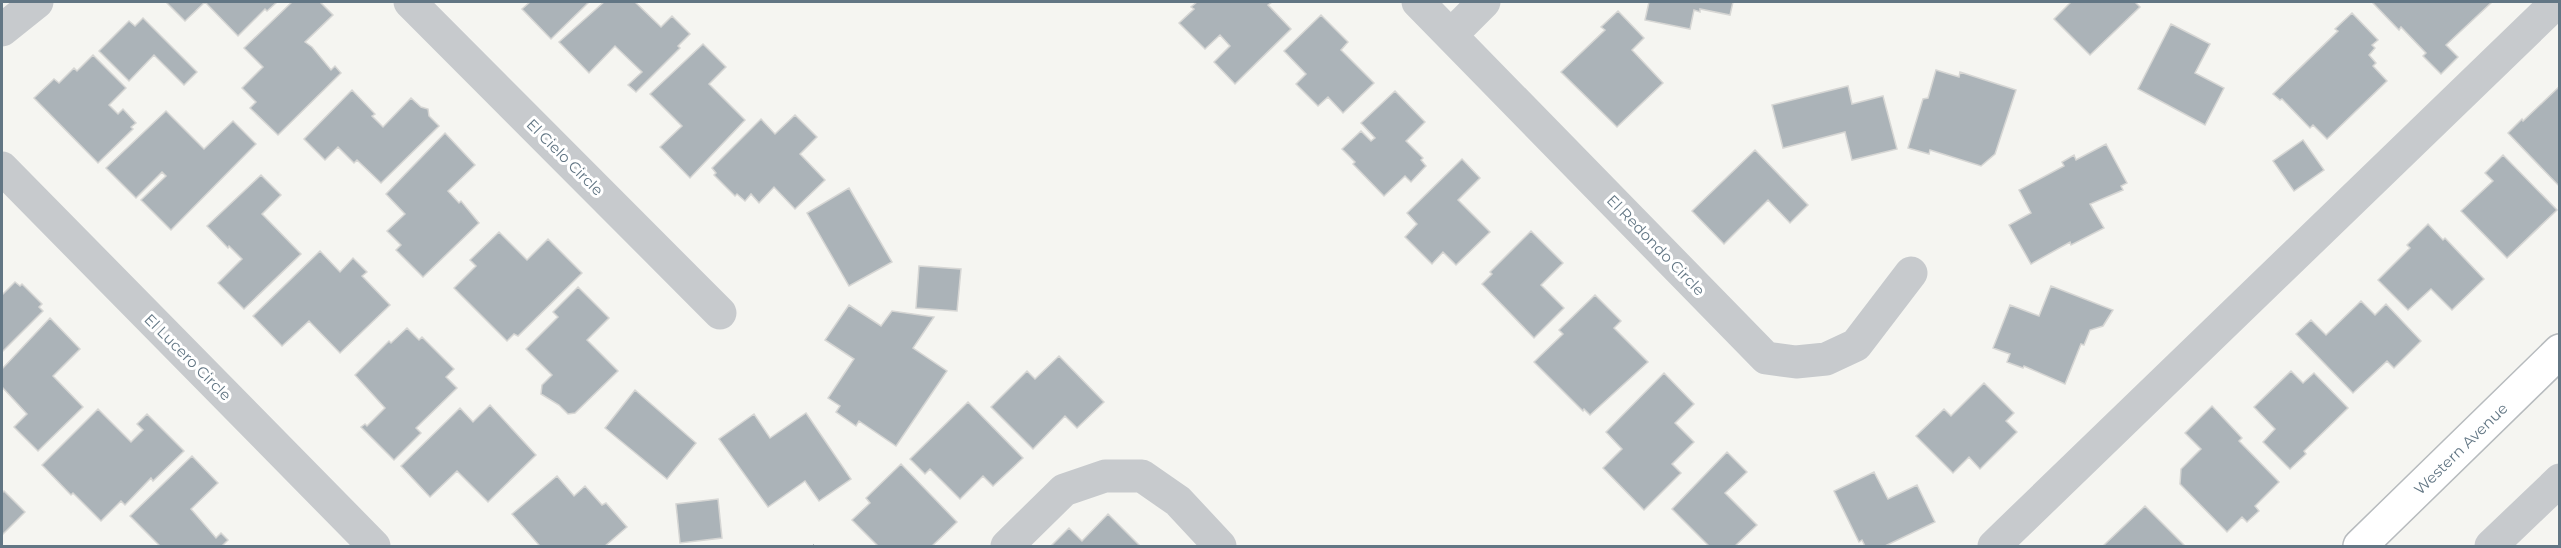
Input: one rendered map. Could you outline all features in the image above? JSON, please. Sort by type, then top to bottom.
[{"type":"main road","name":"Western Avenue","points":[[2360,546],[2559,351]]},
{"type":"street","points":[[2,30],[37,2]]},
{"type":"street","name":"El Cielo Circle","points":[[410,2],[720,312]]},
{"type":"street","name":"El Redondo Circle","points":[[1418,2],[1766,358],[1796,362],[1826,359],[1856,345],[1911,273]]},
{"type":"street","points":[[1451,35],[1484,2]]},
{"type":"street","points":[[1994,546],[2557,2]]},
{"type":"street","name":"El Lucero Circle","points":[[2,168],[374,546]]},
{"type":"street","points":[[1007,546],[1064,490],[1105,476],[1142,476],[1178,501],[1220,546]]},
{"type":"street","points":[[2491,546],[2559,480]]},
{"type":"building","points":[[166,2],[205,2],[185,21]]},
{"type":"building","points":[[205,2],[277,2],[267,11],[265,9],[238,36]]},
{"type":"building","points":[[292,2],[320,2],[333,15],[305,42],[331,70],[335,66],[341,73],[278,135],[250,108],[256,102],[242,88],[263,67],[244,48]]},
{"type":"building","points":[[530,2],[589,2],[551,39],[522,9]]},
{"type":"building","points":[[604,2],[635,2],[661,27],[672,16],[690,34],[678,46],[680,48],[636,92],[628,85],[642,72],[615,46],[589,73],[559,42]]},
{"type":"building","points":[[1197,2],[1272,2],[1268,5],[1291,29],[1235,84],[1214,62],[1230,46],[1220,35],[1205,49],[1179,23],[1194,9],[1191,7]]},
{"type":"building","points":[[1649,2],[1733,2],[1730,15],[1700,9],[1700,12],[1694,10],[1690,29],[1645,20]]},
{"type":"building","points":[[2068,2],[2135,2],[2140,7],[2090,55],[2054,19],[2070,3]]},
{"type":"building","points":[[2372,2],[2492,2],[2446,45],[2458,57],[2441,74],[2423,56],[2426,53],[2401,27],[2399,30]]},
{"type":"building","points":[[1618,11],[1644,38],[1632,50],[1663,83],[1617,127],[1561,72],[1605,30],[1601,27]]},
{"type":"building","points":[[2352,13],[2378,40],[2372,45],[2375,48],[2369,55],[2376,63],[2373,66],[2387,81],[2327,139],[2313,125],[2310,128],[2282,99],[2280,100],[2273,94],[2338,31],[2335,29]]},
{"type":"building","points":[[1321,15],[1348,42],[1341,50],[1374,83],[1343,113],[1328,97],[1318,106],[1296,84],[1306,74],[1284,51]]},
{"type":"building","points":[[143,18],[197,72],[184,85],[154,55],[129,81],[99,51],[129,21],[135,26]]},
{"type":"building","points":[[2171,24],[2210,44],[2195,73],[2224,88],[2205,125],[2138,89]]},
{"type":"building","points":[[703,44],[726,67],[709,84],[745,120],[690,178],[660,147],[682,126],[650,94]]},
{"type":"building","points":[[93,55],[126,88],[109,105],[118,114],[123,109],[136,123],[131,127],[133,129],[98,163],[34,98],[54,79],[59,83],[74,68],[77,71]]},
{"type":"building","points":[[1936,70],[1959,77],[1960,72],[2016,90],[1995,154],[1981,166],[1930,150],[1929,154],[1908,148],[1923,99],[1928,98]]},
{"type":"building","points":[[1848,86],[1852,104],[1883,96],[1897,149],[1852,160],[1845,132],[1783,148],[1772,105]]},
{"type":"building","points":[[2560,86],[2560,187],[2508,133]]},
{"type":"building","points":[[352,90],[375,114],[372,116],[383,127],[411,98],[421,107],[428,109],[429,116],[439,126],[381,183],[357,160],[354,163],[338,147],[325,160],[304,139]]},
{"type":"building","points":[[1395,91],[1425,122],[1406,141],[1423,158],[1421,160],[1426,166],[1411,182],[1405,176],[1384,196],[1342,149],[1361,131],[1371,141],[1375,138],[1361,123]]},
{"type":"building","points":[[166,111],[204,149],[233,121],[256,144],[171,230],[141,200],[166,176],[162,172],[136,198],[106,168]]},
{"type":"building","points":[[795,115],[817,137],[800,154],[825,180],[795,209],[774,187],[759,203],[751,194],[745,201],[737,194],[735,196],[714,175],[716,173],[712,168],[761,119],[775,134]]},
{"type":"building","points":[[445,133],[475,165],[448,191],[459,203],[461,201],[479,223],[423,277],[396,250],[401,245],[387,231],[405,214],[386,194]]},
{"type":"building","points":[[2303,140],[2324,170],[2294,191],[2273,161]]},
{"type":"building","points":[[2106,144],[2127,183],[2121,186],[2123,190],[2090,204],[2104,228],[2071,245],[2070,242],[2031,264],[2009,225],[2031,213],[2019,190],[2064,166],[2062,162],[2074,155],[2076,160]]},
{"type":"building","points":[[1755,150],[1808,205],[1790,223],[1768,200],[1724,244],[1692,211]]},
{"type":"building","points":[[2503,155],[2557,210],[2507,258],[2461,211],[2493,181],[2485,173]]},
{"type":"building","points":[[1462,159],[1480,178],[1458,200],[1490,232],[1456,265],[1443,252],[1432,264],[1405,237],[1417,224],[1407,213]]},
{"type":"building","points":[[261,175],[281,195],[262,214],[301,254],[244,309],[218,283],[242,259],[207,226]]},
{"type":"building","points":[[849,188],[892,262],[849,286],[807,213]]},
{"type":"building","points":[[2428,224],[2443,240],[2445,238],[2484,279],[2452,310],[2431,289],[2408,310],[2378,280],[2410,248],[2407,245]]},
{"type":"building","points":[[1531,231],[1563,263],[1541,285],[1564,308],[1534,338],[1482,284],[1492,274],[1490,272]]},
{"type":"building","points":[[499,232],[527,260],[548,239],[582,273],[518,336],[514,334],[507,341],[454,288],[476,266],[470,260]]},
{"type":"building","points":[[320,251],[340,272],[353,258],[367,272],[362,276],[390,305],[340,353],[309,321],[282,346],[253,316]]},
{"type":"building","points":[[919,266],[961,269],[957,311],[916,308]]},
{"type":"building","points":[[15,282],[20,286],[22,284],[42,304],[39,307],[43,311],[2,352],[2,295]]},
{"type":"building","points":[[2051,286],[2113,310],[2103,326],[2090,330],[2084,345],[2081,344],[2065,384],[2024,366],[2023,368],[2007,362],[2010,354],[1993,348],[2010,305],[2039,316]]},
{"type":"building","points":[[578,287],[609,318],[587,340],[618,371],[575,413],[568,414],[559,405],[541,394],[542,385],[552,375],[526,349],[558,317],[553,312]]},
{"type":"building","points":[[1595,295],[1621,321],[1614,328],[1648,362],[1590,415],[1584,409],[1583,411],[1534,362],[1563,334],[1559,330]]},
{"type":"building","points":[[2361,301],[2375,315],[2386,304],[2421,341],[2394,368],[2387,361],[2353,393],[2296,334],[2311,320],[2326,335]]},
{"type":"building","points":[[849,305],[881,326],[892,311],[934,317],[913,348],[947,371],[896,446],[859,421],[856,426],[836,412],[840,406],[828,398],[854,359],[825,340]]},
{"type":"building","points":[[50,318],[80,349],[53,376],[83,407],[38,451],[14,427],[27,414],[2,387],[2,369]]},
{"type":"building","points":[[407,328],[419,340],[422,337],[454,369],[446,377],[457,388],[416,428],[421,433],[394,460],[361,427],[365,424],[367,426],[385,408],[355,375],[389,341],[391,343]]},
{"type":"building","points":[[1059,356],[1104,402],[1077,428],[1065,416],[1033,449],[991,407],[1027,371],[1035,379]]},
{"type":"building","points":[[2291,371],[2303,383],[2314,373],[2348,408],[2304,451],[2306,454],[2290,469],[2263,442],[2275,429],[2254,407]]},
{"type":"building","points":[[1664,373],[1694,404],[1675,423],[1694,442],[1672,464],[1681,473],[1644,510],[1603,468],[1622,449],[1606,432]]},
{"type":"building","points":[[1984,383],[2014,413],[2006,421],[2017,432],[1980,469],[1969,457],[1953,473],[1916,436],[1944,409],[1951,416]]},
{"type":"building","points":[[635,390],[696,443],[667,479],[605,428]]},
{"type":"building","points":[[968,402],[1023,458],[993,486],[983,476],[960,499],[930,469],[925,474],[910,459]]},
{"type":"building","points":[[490,405],[536,455],[488,502],[457,471],[430,497],[401,466],[460,408],[473,422]]},
{"type":"building","points":[[2212,406],[2242,438],[2239,441],[2279,482],[2255,506],[2259,511],[2247,522],[2242,517],[2227,532],[2180,484],[2181,469],[2201,449],[2185,433]]},
{"type":"building","points":[[98,409],[131,442],[143,430],[137,424],[147,414],[184,451],[153,481],[151,478],[125,505],[121,501],[101,521],[42,465]]},
{"type":"building","points":[[806,413],[851,479],[819,501],[805,481],[768,507],[719,439],[754,414],[770,438]]},
{"type":"building","points":[[1727,452],[1747,472],[1725,493],[1757,525],[1735,546],[1709,546],[1672,509]]},
{"type":"building","points":[[192,456],[218,483],[191,509],[216,538],[221,533],[228,540],[222,546],[160,546],[130,516]]},
{"type":"building","points":[[901,464],[957,522],[932,546],[878,546],[852,520],[870,503],[866,498]]},
{"type":"building","points":[[1874,472],[1888,499],[1917,485],[1935,522],[1885,546],[1865,546],[1862,540],[1859,542],[1834,491]]},
{"type":"building","points":[[557,476],[574,496],[585,486],[602,505],[606,503],[627,527],[605,546],[537,546],[539,545],[512,514]]},
{"type":"building","points":[[4,491],[25,512],[2,535],[2,493]]},
{"type":"building","points":[[718,499],[722,538],[680,543],[676,504]]},
{"type":"building","points":[[2145,506],[2185,546],[2103,546]]},
{"type":"building","points":[[1108,514],[1140,546],[1051,546],[1069,528],[1082,541]]}]
